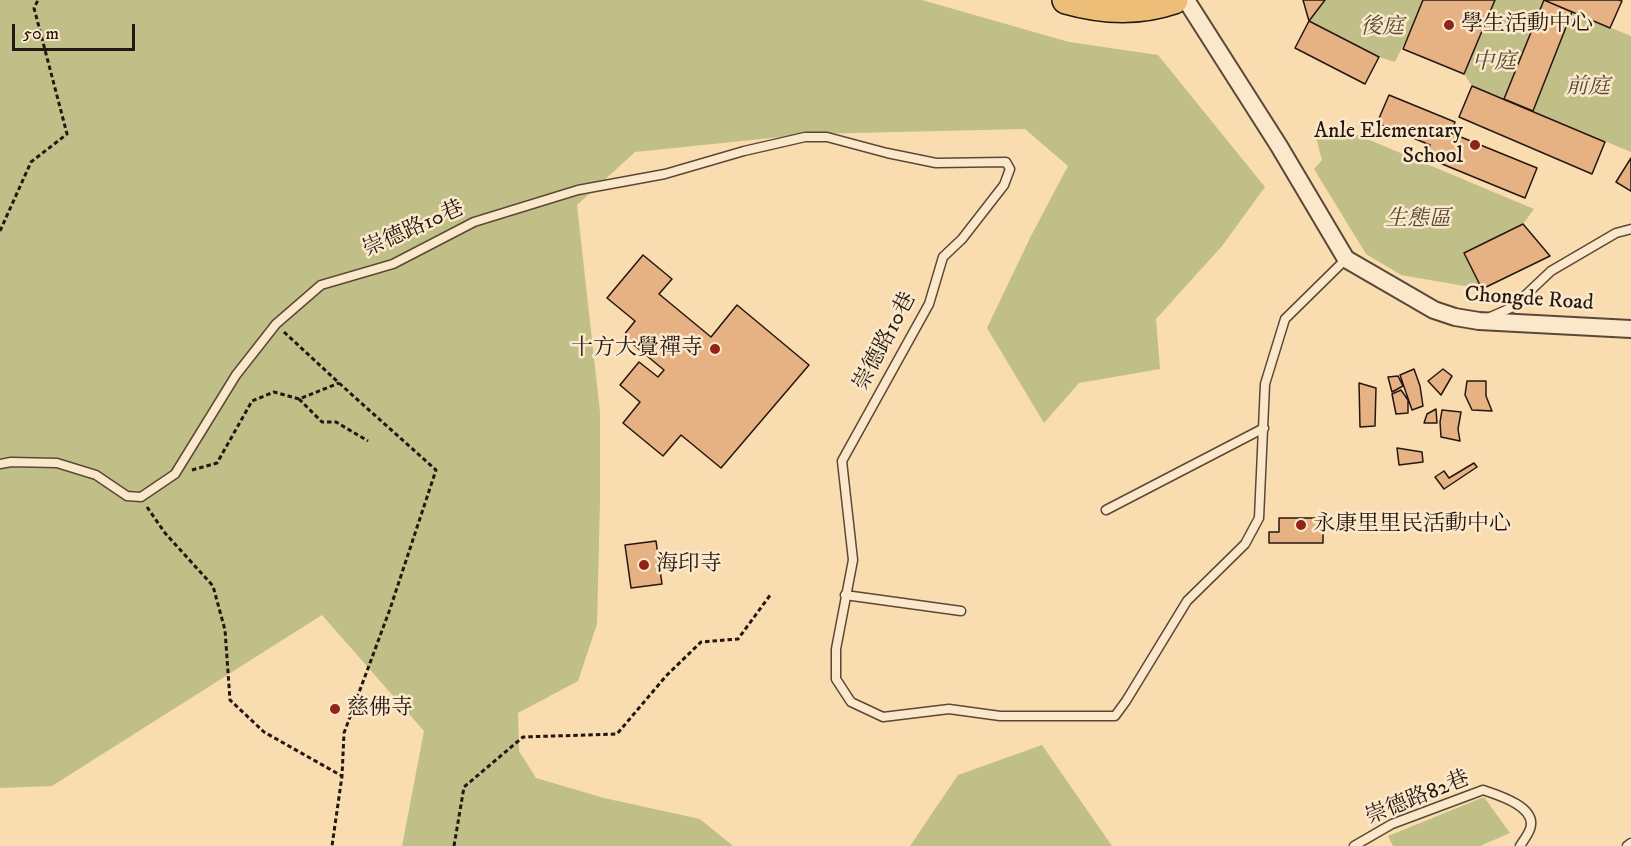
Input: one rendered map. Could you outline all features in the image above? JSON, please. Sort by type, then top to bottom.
[{"type":"main road","points":[[1066,0],[1098,6],[1132,4],[1154,6],[1174,0]]},
{"type":"street","name":"Chongde Road","points":[[1186,0],[1279,146],[1346,259],[1434,310],[1455,317],[1479,321],[1631,329]]},
{"type":"lane","name":"崇德路10巷","points":[[175,474],[236,375],[276,324],[321,285],[393,264],[474,222],[579,190],[665,174],[744,151],[805,137],[827,137],[936,163],[1006,162],[1010,170],[1004,185],[962,239],[943,257],[929,304],[843,461],[853,560],[836,650],[836,679],[851,702],[883,717],[949,709],[1000,716],[1115,716],[1187,601],[1245,544],[1259,518],[1265,384],[1285,319],[1346,259]]},
{"type":"lane","points":[[1479,321],[1513,307],[1551,271],[1616,233],[1631,229]]},
{"type":"lane","points":[[1106,510],[1264,428]]},
{"type":"lane","points":[[0,464],[11,462],[57,463],[96,475],[127,496],[141,497],[175,474]]},
{"type":"lane","points":[[845,595],[961,610]]},
{"type":"lane","name":"崇德路82巷","points":[[1354,846],[1392,824],[1483,790],[1522,807],[1530,820],[1531,828],[1520,846]]},
{"type":"lane","points":[[1626,846],[1631,843]]},
{"type":"path","points":[[0,231],[31,162],[67,134],[34,8],[38,0]]},
{"type":"path","points":[[276,324],[436,470],[390,609],[344,733],[342,776],[332,846]]},
{"type":"path","points":[[299,399],[339,383]]},
{"type":"path","points":[[175,474],[217,464],[252,401],[274,392],[299,399],[322,422],[336,423],[368,441]]},
{"type":"path","points":[[141,497],[165,533],[213,586],[225,630],[230,700],[264,732],[342,776]]},
{"type":"path","points":[[454,846],[464,787],[523,737],[617,734],[666,676],[701,642],[738,639],[771,594]]},
{"type":"green space","points":[[0,0],[922,0],[1069,42],[1158,55],[1265,187],[1222,246],[1156,319],[1160,369],[1079,383],[1044,423],[987,328],[1068,166],[1025,129],[810,134],[635,152],[577,205],[600,412],[597,624],[578,681],[518,713],[519,751],[536,778],[604,798],[700,819],[733,846],[402,846],[424,731],[322,615],[52,786],[0,788]]},
{"type":"green space","name":"後庭","points":[[1325,0],[1425,0],[1395,62],[1379,57],[1309,21]]},
{"type":"green space","name":"中庭","points":[[1495,0],[1544,0],[1504,99],[1472,86],[1464,74]]},
{"type":"green space","name":"前庭","points":[[1572,12],[1631,36],[1631,152],[1533,111]]},
{"type":"green space","name":"生態區","points":[[1341,128],[1534,209],[1523,224],[1464,253],[1482,289],[1401,275],[1366,254],[1314,169],[1322,160],[1314,130]]},
{"type":"green space","points":[[1042,745],[1112,846],[910,846],[958,775]]},
{"type":"green space","points":[[1484,797],[1510,833],[1480,846],[1393,846],[1388,836]]},
{"type":"building","points":[[1303,0],[1325,0],[1309,21]]},
{"type":"building","name":"學生活動中心","points":[[1423,0],[1495,0],[1464,74],[1403,49]]},
{"type":"building","points":[[1544,0],[1572,12],[1533,111],[1504,99]]},
{"type":"building","points":[[1544,0],[1619,0],[1622,1],[1610,28]]},
{"type":"building","points":[[1309,21],[1379,57],[1365,84],[1295,48]]},
{"type":"building","points":[[1472,86],[1605,142],[1592,174],[1459,117]]},
{"type":"building","points":[[1389,95],[1455,122],[1451,133],[1537,168],[1525,198],[1425,157],[1430,145],[1377,123]]},
{"type":"building","points":[[1631,158],[1631,191],[1616,182]]},
{"type":"building","points":[[1523,224],[1550,256],[1482,289],[1464,253]]},
{"type":"building","name":"十方大覺禪寺","points":[[643,255],[672,279],[659,294],[711,337],[737,305],[809,365],[721,468],[681,435],[663,456],[623,423],[640,402],[620,385],[639,362],[658,377],[664,370],[623,336],[635,321],[607,298]]},
{"type":"building","points":[[1414,369],[1420,386],[1423,406],[1412,410],[1400,375]]},
{"type":"building","points":[[1443,369],[1452,376],[1441,395],[1428,381]]},
{"type":"building","points":[[1398,376],[1403,386],[1392,392],[1388,377]]},
{"type":"building","points":[[1467,381],[1486,381],[1486,396],[1492,411],[1472,410],[1465,395]]},
{"type":"building","points":[[1359,383],[1376,388],[1375,426],[1360,427]]},
{"type":"building","points":[[1401,390],[1408,400],[1408,413],[1396,414],[1392,394]]},
{"type":"building","points":[[1436,409],[1437,423],[1424,423],[1427,414]]},
{"type":"building","points":[[1442,410],[1461,412],[1458,429],[1460,441],[1441,437]]},
{"type":"building","points":[[1397,448],[1422,452],[1423,462],[1399,465]]},
{"type":"building","points":[[1474,463],[1477,467],[1444,489],[1435,477],[1444,471],[1449,478]]},
{"type":"building","name":"永康里里民活動中心","points":[[1279,518],[1323,518],[1323,543],[1269,543],[1269,532],[1279,532]]},
{"type":"building","name":"海印寺","points":[[656,541],[662,584],[631,588],[625,545]]},
{"type":"place","name":"學生活動中心","points":[[1449,25]]},
{"type":"place","name":"Anle Elementary School","points":[[1475,145]]},
{"type":"place","name":"十方大覺禪寺","points":[[715,349]]},
{"type":"place","name":"永康里里民活動中心","points":[[1301,525]]},
{"type":"place","name":"海印寺","points":[[644,565]]},
{"type":"place","name":"慈佛寺","points":[[335,709]]}]
